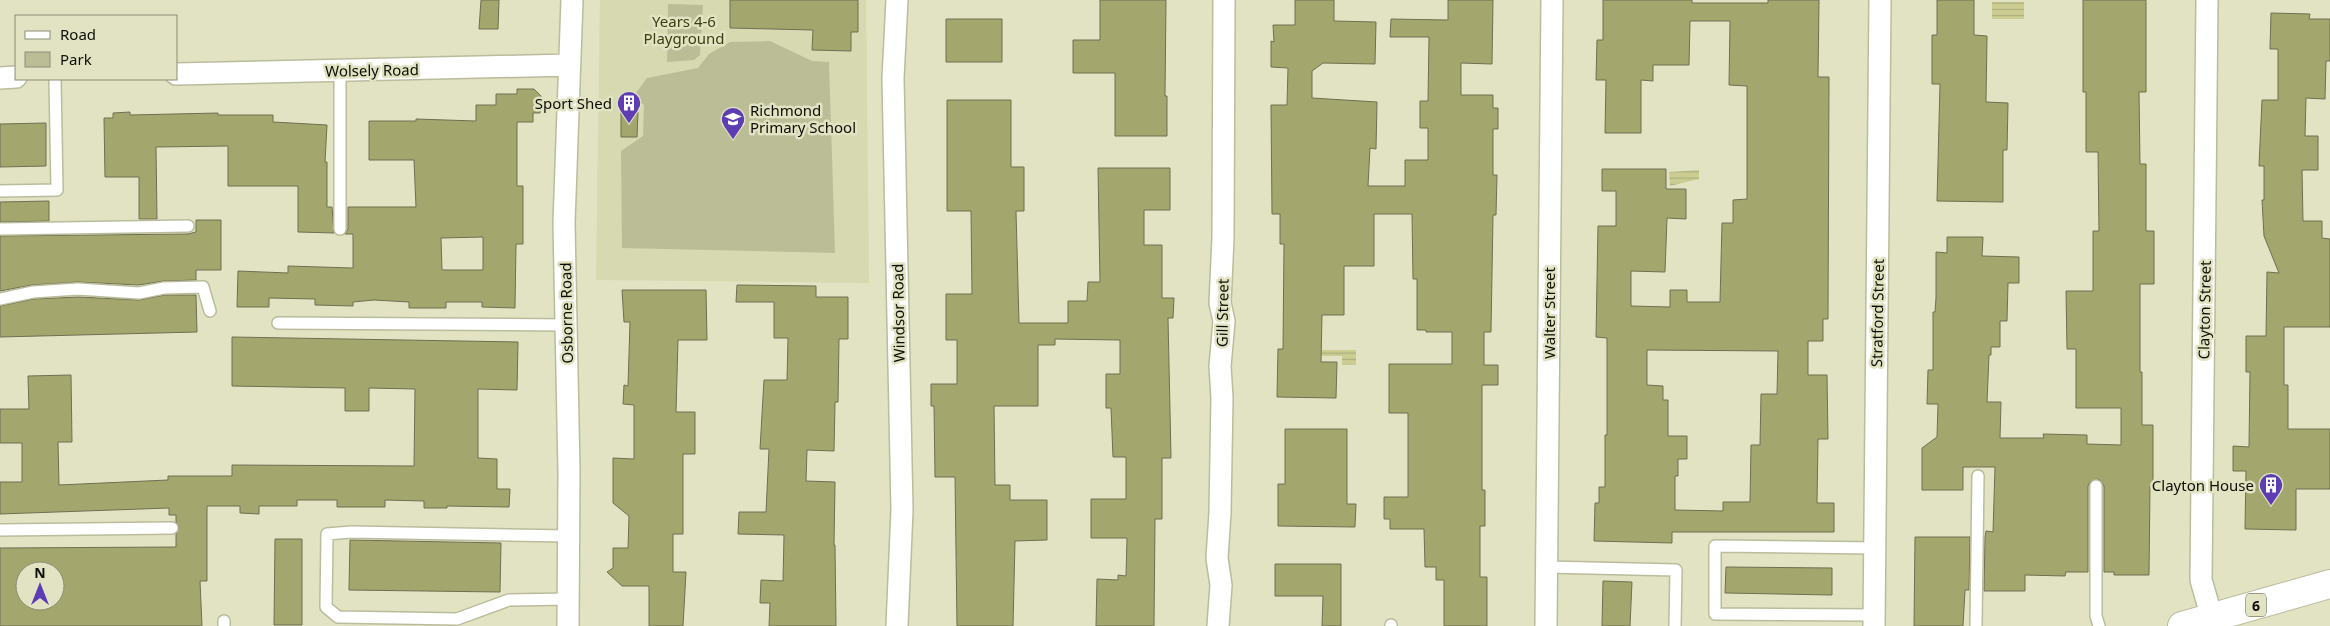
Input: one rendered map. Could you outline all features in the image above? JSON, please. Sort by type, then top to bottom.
[{"type":"highway","name":"6","points":[[2182,626],[2330,584]]},
{"type":"street","name":"Osborne Road","points":[[568,626],[569,536],[564,223],[572,0]]},
{"type":"street","name":"Windsor Road","points":[[897,0],[893,78],[902,510],[897,626]]},
{"type":"street","name":"Gill Street","points":[[1218,626],[1221,585],[1217,558],[1220,513],[1222,398],[1220,366],[1224,322],[1220,303],[1223,238],[1224,0]]},
{"type":"street","name":"Walter Street","points":[[1546,626],[1552,0]]},
{"type":"street","name":"Stratford Street","points":[[1874,620],[1880,0]]},
{"type":"street","name":"Clayton Street","points":[[2207,0],[2201,580],[2212,618]]},
{"type":"street","name":"Wolsely Road","points":[[178,74],[569,65]]},
{"type":"street","points":[[0,78],[15,77]]},
{"type":"lane","points":[[340,70],[340,229]]},
{"type":"lane","points":[[0,191],[57,190],[55,80]]},
{"type":"lane","points":[[0,229],[188,226]]},
{"type":"lane","points":[[0,299],[34,292],[78,289],[139,293],[164,288],[203,288],[210,311]]},
{"type":"lane","points":[[278,323],[566,325]]},
{"type":"lane","points":[[1976,626],[1978,476]]},
{"type":"lane","points":[[2096,486],[2096,616],[2099,626]]},
{"type":"lane","points":[[0,530],[172,528]]},
{"type":"lane","points":[[569,536],[352,532],[327,534],[326,608],[338,617],[457,619],[509,600],[569,598]]},
{"type":"lane","points":[[1874,620],[1715,614],[1715,546],[1875,548]]},
{"type":"lane","points":[[1547,567],[1676,570],[1675,626]]},
{"type":"shaded area","name":"Richmond Primary School","points":[[600,0],[866,0],[869,283],[596,280]]},
{"type":"shaded area","points":[[1992,2],[2024,2],[2024,19],[1992,19]]},
{"type":"shaded area","points":[[1699,170],[1699,179],[1670,186],[1669,172]]},
{"type":"shaded area","points":[[1321,350],[1356,350],[1356,365],[1342,365],[1342,356],[1321,356]]},
{"type":"green space","name":"Years 4-6 Playground","points":[[668,4],[703,5],[700,55],[694,60],[667,62]]},
{"type":"green space","points":[[770,41],[812,61],[829,62],[835,253],[622,248],[621,151],[643,136],[644,105],[633,97],[647,78],[698,68],[709,54],[730,42]]},
{"type":"building","points":[[481,0],[499,0],[498,29],[479,29]]},
{"type":"building","points":[[730,0],[858,0],[858,32],[851,32],[851,51],[812,50],[813,30],[730,28]]},
{"type":"building","points":[[1100,0],[1166,0],[1165,96],[1167,96],[1167,136],[1115,136],[1115,73],[1073,73],[1073,40],[1100,40]]},
{"type":"building","points":[[1295,0],[1334,0],[1334,21],[1376,22],[1375,64],[1323,63],[1312,71],[1312,98],[1377,102],[1376,149],[1370,148],[1368,186],[1405,186],[1405,160],[1428,160],[1428,128],[1420,128],[1420,101],[1428,101],[1429,37],[1390,37],[1391,19],[1448,20],[1448,0],[1493,0],[1492,64],[1461,63],[1461,95],[1493,95],[1493,108],[1498,108],[1498,129],[1493,129],[1493,175],[1497,175],[1496,215],[1493,215],[1491,332],[1484,332],[1484,365],[1498,365],[1498,385],[1482,385],[1482,490],[1485,490],[1485,526],[1480,526],[1480,577],[1487,577],[1487,626],[1444,626],[1444,580],[1436,580],[1436,567],[1425,567],[1424,529],[1390,529],[1390,519],[1384,519],[1384,497],[1408,497],[1408,413],[1389,413],[1389,364],[1452,364],[1452,332],[1417,330],[1417,279],[1413,279],[1412,214],[1374,214],[1374,266],[1344,266],[1344,315],[1322,315],[1321,362],[1337,362],[1336,398],[1277,397],[1278,349],[1283,349],[1284,244],[1280,244],[1280,214],[1272,214],[1271,105],[1287,105],[1288,68],[1271,67],[1271,41],[1274,42],[1273,25],[1295,25]]},
{"type":"building","points":[[1603,0],[1692,0],[1692,3],[1768,3],[1768,0],[1819,0],[1818,77],[1829,77],[1828,319],[1823,319],[1823,341],[1808,341],[1808,375],[1827,375],[1828,439],[1818,439],[1817,503],[1834,503],[1834,532],[1672,532],[1672,543],[1594,541],[1595,503],[1599,503],[1599,487],[1605,487],[1605,435],[1607,435],[1607,338],[1596,337],[1598,226],[1616,226],[1616,191],[1602,191],[1602,169],[1666,169],[1666,189],[1686,189],[1686,219],[1667,218],[1665,272],[1631,271],[1631,306],[1670,307],[1670,290],[1687,290],[1687,302],[1720,302],[1722,223],[1733,223],[1733,200],[1747,199],[1747,86],[1729,85],[1730,21],[1690,21],[1689,65],[1653,65],[1653,81],[1641,80],[1641,133],[1605,133],[1606,80],[1596,80],[1597,40],[1603,40]],"holes":[[[1647,350],[1778,351],[1777,394],[1761,394],[1760,445],[1751,445],[1750,502],[1723,502],[1723,511],[1675,510],[1675,476],[1678,476],[1678,459],[1687,459],[1687,436],[1668,436],[1668,400],[1663,400],[1663,386],[1647,385]]]},
{"type":"building","points":[[1937,0],[1974,0],[1974,35],[1987,36],[1986,102],[2008,103],[2007,150],[2003,150],[2003,202],[1937,201],[1940,84],[1932,84],[1932,35],[1937,35]]},
{"type":"building","points":[[2083,0],[2146,0],[2146,92],[2139,92],[2140,164],[2146,164],[2146,231],[2154,231],[2154,284],[2140,284],[2140,372],[2142,372],[2142,425],[2153,425],[2153,486],[2150,486],[2149,575],[2114,575],[2114,572],[2104,572],[2104,486],[2100,480],[2096,479],[2090,482],[2088,486],[2088,572],[2066,572],[2065,576],[2025,575],[2025,591],[1984,591],[1985,537],[1986,531],[1993,532],[1995,467],[1963,467],[1963,490],[1922,490],[1922,448],[1937,437],[1938,404],[1927,404],[1928,370],[1933,370],[1936,252],[1947,253],[1947,237],[1983,237],[1982,256],[2019,257],[2019,283],[2008,283],[2007,321],[2000,321],[2000,347],[1991,347],[1991,355],[1989,355],[1987,402],[2001,402],[2000,438],[2044,438],[2043,434],[2087,435],[2087,444],[2121,445],[2121,408],[2076,408],[2076,349],[2067,349],[2066,291],[2093,291],[2093,231],[2099,231],[2098,152],[2086,152],[2086,92],[2083,92]]},
{"type":"building","points":[[2271,13],[2310,14],[2309,19],[2330,19],[2330,61],[2326,61],[2325,99],[2306,98],[2305,136],[2318,136],[2318,170],[2302,170],[2303,221],[2322,221],[2322,238],[2330,239],[2330,327],[2284,327],[2284,385],[2288,385],[2288,429],[2330,429],[2330,489],[2296,489],[2296,530],[2245,529],[2246,471],[2233,471],[2233,446],[2249,447],[2250,372],[2246,372],[2246,336],[2266,336],[2267,272],[2279,273],[2264,236],[2262,200],[2264,200],[2264,166],[2259,166],[2262,100],[2278,100],[2278,49],[2270,49]]},
{"type":"building","points":[[946,19],[1002,19],[1002,62],[946,62]]},
{"type":"building","points":[[517,89],[534,89],[541,96],[540,113],[533,113],[533,122],[517,122],[517,186],[523,186],[523,244],[516,244],[515,308],[482,307],[482,302],[446,302],[446,308],[409,308],[409,302],[374,300],[353,302],[353,306],[315,305],[315,299],[269,298],[269,307],[237,307],[238,271],[288,273],[288,266],[353,268],[353,234],[345,234],[348,229],[348,207],[416,207],[414,160],[369,160],[369,121],[416,121],[416,119],[476,121],[476,105],[496,105],[496,94],[517,94]],"holes":[[[483,237],[483,270],[442,270],[441,238]]]},
{"type":"building","points":[[947,100],[1011,100],[1011,167],[1024,167],[1024,211],[1016,211],[1019,323],[1068,323],[1068,301],[1087,301],[1088,282],[1100,282],[1098,168],[1170,168],[1170,210],[1144,210],[1144,245],[1162,245],[1162,298],[1174,298],[1173,318],[1168,318],[1171,458],[1162,458],[1162,519],[1155,519],[1154,626],[1096,626],[1097,579],[1118,580],[1118,575],[1126,576],[1127,538],[1091,538],[1091,499],[1126,499],[1126,457],[1113,457],[1111,408],[1106,408],[1106,374],[1120,374],[1120,340],[1055,339],[1055,345],[1038,345],[1038,406],[994,406],[995,485],[1010,485],[1010,500],[1047,500],[1047,540],[1015,541],[1013,626],[957,626],[955,477],[935,477],[934,406],[931,406],[931,384],[957,384],[957,340],[946,340],[946,294],[972,294],[971,211],[947,211]]},
{"type":"building","points":[[130,112],[130,115],[218,113],[218,115],[273,115],[273,122],[327,125],[325,162],[327,162],[327,207],[332,207],[334,233],[298,232],[298,186],[228,186],[228,146],[156,147],[157,219],[139,219],[139,177],[105,177],[104,118],[113,118],[113,113]]},
{"type":"building","name":"Sport Shed","points":[[621,112],[638,112],[637,137],[621,137]]},
{"type":"building","points":[[46,123],[46,166],[0,167],[0,124]]},
{"type":"building","points":[[49,201],[49,221],[0,222],[0,202]]},
{"type":"building","points":[[196,220],[221,220],[221,270],[196,270],[196,280],[164,281],[138,285],[78,282],[32,285],[0,291],[0,236],[188,234],[196,232]]},
{"type":"building","points":[[737,285],[816,286],[816,297],[848,297],[848,339],[839,339],[838,402],[835,402],[834,451],[807,450],[806,481],[835,482],[836,626],[769,626],[770,603],[760,603],[761,580],[783,581],[784,535],[738,534],[739,512],[766,512],[769,449],[760,449],[764,380],[787,380],[788,338],[774,338],[774,302],[736,302]]},
{"type":"building","points":[[622,290],[706,290],[707,340],[678,340],[676,412],[695,412],[695,454],[683,454],[683,534],[673,534],[673,572],[686,572],[683,626],[649,626],[649,586],[622,586],[607,572],[613,568],[613,548],[628,548],[629,516],[613,503],[613,458],[634,459],[634,405],[623,404],[624,385],[628,386],[630,322],[624,322]]},
{"type":"building","points":[[165,295],[196,295],[197,332],[0,337],[0,306],[34,299],[78,297],[139,300]]},
{"type":"building","points":[[232,337],[518,342],[517,390],[478,389],[478,458],[497,459],[497,489],[510,489],[509,507],[447,506],[447,508],[424,508],[424,501],[385,500],[385,507],[337,507],[337,500],[297,500],[297,506],[259,506],[259,514],[240,513],[240,506],[207,506],[207,581],[200,581],[202,626],[0,626],[0,548],[176,547],[176,534],[179,528],[176,522],[176,515],[169,515],[169,508],[0,514],[0,482],[22,482],[22,443],[0,443],[0,409],[29,409],[28,376],[71,375],[72,442],[58,442],[59,485],[168,480],[168,476],[232,476],[232,465],[414,466],[415,389],[369,388],[369,411],[345,411],[345,388],[232,386]]},
{"type":"building","points":[[1285,429],[1347,429],[1347,504],[1356,504],[1355,527],[1278,526],[1278,484],[1285,484]]},
{"type":"building","points":[[1915,537],[1970,537],[1969,590],[1965,590],[1963,626],[1914,626]]},
{"type":"building","points":[[275,539],[302,539],[302,625],[274,625]]},
{"type":"building","points":[[350,540],[501,543],[500,592],[349,590]]},
{"type":"building","points":[[1275,564],[1341,564],[1341,626],[1322,626],[1323,596],[1275,596]]},
{"type":"building","points":[[1726,567],[1832,568],[1832,595],[1725,593]]},
{"type":"building","points":[[1603,581],[1632,582],[1630,626],[1602,626]]},
{"type":"place","name":"Sport Shed","points":[[629,124]]},
{"type":"place","name":"Richmond Primary School","points":[[733,140]]},
{"type":"place","name":"Clayton House","points":[[2271,506]]}]
